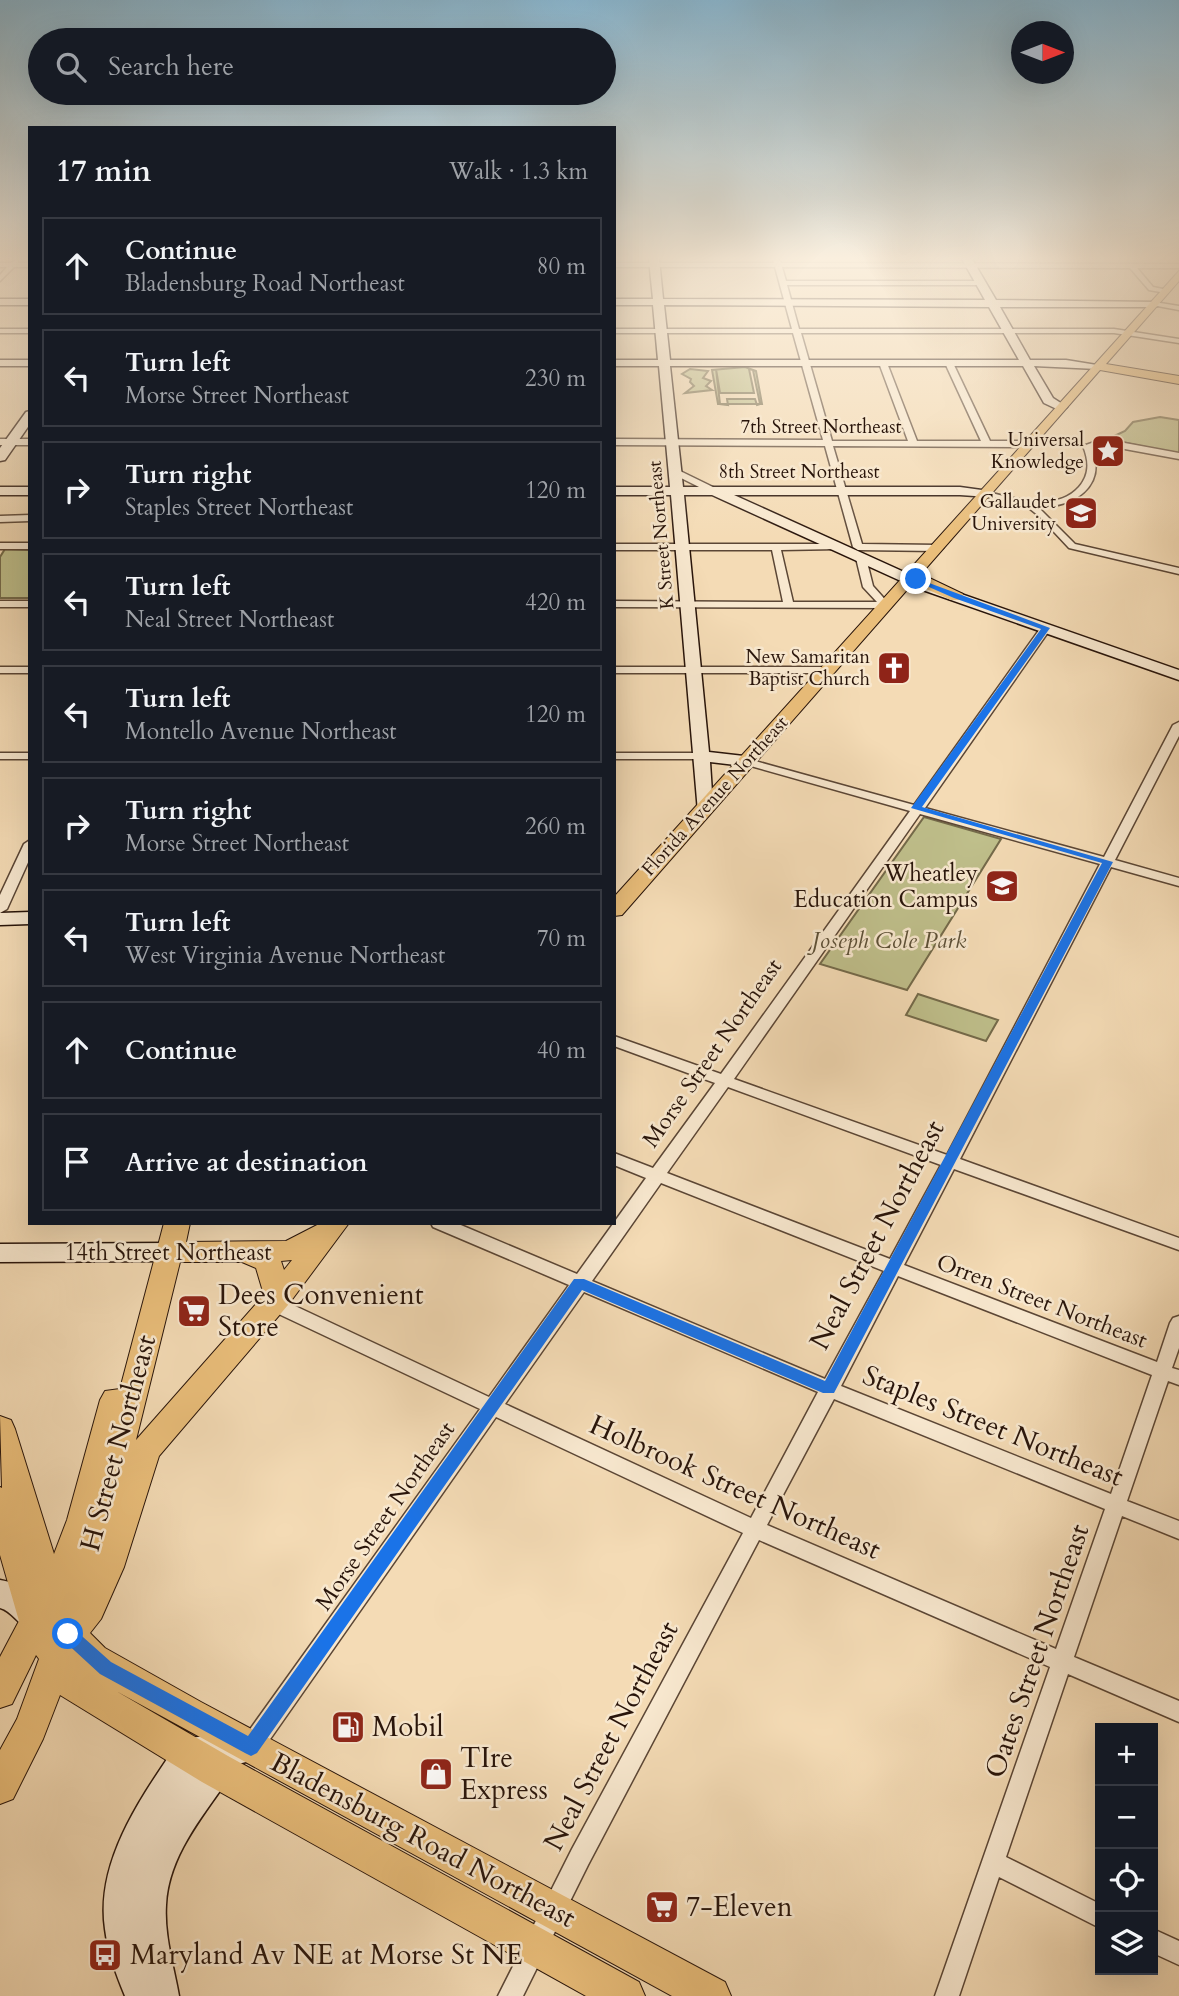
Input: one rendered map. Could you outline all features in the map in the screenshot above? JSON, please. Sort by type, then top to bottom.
[{"type":"main road","name":"K Street Northeast","points":[[664,352],[695,670],[704,808]]},
{"type":"main road","points":[[1021,352],[1048,400],[1061,407]]},
{"type":"main road","name":"Florida Avenue Northeast","points":[[616,908],[1110,352]]},
{"type":"main road","points":[[0,363],[28,363]]},
{"type":"main road","points":[[616,363],[1027,363],[1097,366],[1179,380]]},
{"type":"main road","points":[[0,457],[5,442],[28,417]]},
{"type":"main road","points":[[0,491],[28,491]]},
{"type":"main road","name":"8th Street Northeast","points":[[616,491],[984,494]]},
{"type":"main road","points":[[716,492],[835,547],[859,552],[957,597],[1179,675]]},
{"type":"main road","points":[[701,756],[744,761]]},
{"type":"main road","points":[[0,919],[28,918]]},
{"type":"main road","name":"H Street Northeast","points":[[62,1647],[77,1586],[110,1483],[176,1225]]},
{"type":"main road","points":[[0,1786],[31,1727],[62,1647],[89,1608],[108,1567],[146,1450],[275,1300],[333,1226]]},
{"type":"main road","name":"14th Street Northeast","points":[[0,1252],[296,1250],[333,1226]]},
{"type":"main road","points":[[247,1252],[268,1262],[275,1300]]},
{"type":"main road","points":[[0,1692],[43,1609],[83,1520],[125,1364],[152,1320]]},
{"type":"main road","points":[[0,1429],[43,1609]]},
{"type":"main road","points":[[0,1501],[43,1609]]},
{"type":"main road","points":[[0,1594],[13,1596],[43,1609]]},
{"type":"main road","name":"Bladensburg Road Northeast","points":[[43,1609],[62,1647],[70,1682],[202,1761],[625,1996]]},
{"type":"main road","name":"Bladensburg Road Northeast","points":[[62,1647],[393,1822],[554,1911],[687,1990]]},
{"type":"main road","points":[[144,1996],[130,1969],[119,1915],[125,1869],[145,1823],[202,1761],[251,1747]]},
{"type":"main road","points":[[160,1996],[149,1925],[156,1875],[160,1858],[177,1825],[202,1761]]},
{"type":"main road","points":[[373,1855],[393,1822]]},
{"type":"street","points":[[802,352],[868,587],[885,605]]},
{"type":"street","points":[[883,363],[913,442]]},
{"type":"street","points":[[949,363],[986,442]]},
{"type":"street","points":[[5,442],[28,442]]},
{"type":"street","name":"7th Street Northeast","points":[[616,442],[1027,444]]},
{"type":"street","points":[[1050,521],[1062,503],[1083,489],[1090,478],[1093,468],[1087,446],[1103,442],[1179,456]]},
{"type":"street","points":[[676,472],[716,492]]},
{"type":"street","points":[[984,494],[1018,501],[1062,503]]},
{"type":"street","points":[[1018,501],[1037,509],[1050,521],[1063,540],[1072,546],[1179,571]]},
{"type":"street","points":[[0,519],[28,518]]},
{"type":"street","points":[[0,546],[28,546]]},
{"type":"street","points":[[616,547],[835,547]]},
{"type":"street","points":[[776,547],[788,604]]},
{"type":"street","points":[[859,552],[938,548]]},
{"type":"street","points":[[0,604],[28,604]]},
{"type":"street","points":[[616,604],[885,605]]},
{"type":"street","name":"Morse Street Northeast","points":[[251,1747],[722,1080],[1046,628]]},
{"type":"street","points":[[0,670],[28,670]]},
{"type":"street","points":[[616,670],[827,670]]},
{"type":"street","name":"Neal Street Northeast","points":[[510,1996],[1179,725]]},
{"type":"street","points":[[0,756],[28,756]]},
{"type":"street","points":[[616,756],[701,756]]},
{"type":"street","points":[[744,761],[1179,882]]},
{"type":"street","points":[[0,909],[28,848]]},
{"type":"street","points":[[616,1042],[1179,1244]]},
{"type":"street","name":"Orren Street Northeast","points":[[616,1160],[1171,1375]]},
{"type":"street","name":"Staples Street Northeast","points":[[444,1225],[828,1389],[1179,1530]]},
{"type":"street","name":"Holbrook Street Northeast","points":[[275,1300],[491,1407],[755,1529],[1179,1712]]},
{"type":"street","name":"Oates Street Northeast","points":[[947,1996],[1118,1504],[1171,1375],[1179,1324]]},
{"type":"street","points":[[993,1862],[1095,1913]]},
{"type":"street","points":[[1158,1943],[1179,1953]]},
{"type":"green space","points":[[745,367],[756,371],[762,404],[753,370],[749,369],[754,393],[720,393],[716,370]]},
{"type":"green space","points":[[690,369],[708,371],[703,378],[711,381],[706,386],[712,390],[685,393],[694,386],[690,382],[691,379],[682,374]]},
{"type":"green space","points":[[712,370],[716,370],[720,404],[718,404]]},
{"type":"green space","points":[[727,399],[755,399],[757,404],[728,404]]},
{"type":"green space","points":[[1160,417],[1179,420],[1179,454],[1108,439],[1125,431],[1133,422]]},
{"type":"green space","points":[[5,549],[28,550],[28,598],[0,598],[0,557]]},
{"type":"green space","name":"Joseph Cole Park","points":[[924,817],[1001,839],[907,990],[820,964]]},
{"type":"green space","points":[[918,994],[998,1020],[986,1041],[906,1015]]},
{"type":"place","name":"Universal Knowledge","points":[[1108,451]]},
{"type":"place","name":"Gallaudet University","points":[[1081,513]]},
{"type":"place","name":"New Samaritan Baptist Church","points":[[894,668]]},
{"type":"place","name":"Wheatley Education Campus","points":[[1002,886]]},
{"type":"place","name":"Dees Convenient Store","points":[[194,1311]]},
{"type":"place","name":"Mobil","points":[[348,1727]]},
{"type":"place","name":"TIre Express","points":[[436,1774]]},
{"type":"place","name":"7-Eleven","points":[[662,1907]]},
{"type":"place","name":"Maryland Av NE at Morse St NE","points":[[105,1955]]},
{"type":"route","points":[[68,1634],[86,1653],[106,1668],[251,1747],[579,1283],[828,1389],[1108,862],[916,808],[1046,628],[957,597],[916,579]]}]
